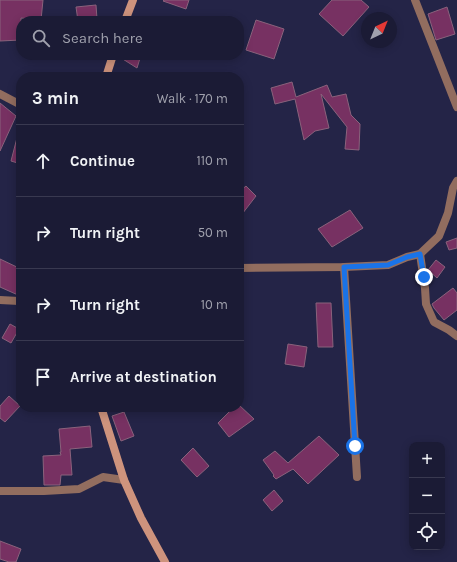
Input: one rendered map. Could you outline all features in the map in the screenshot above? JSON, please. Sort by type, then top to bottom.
[{"type":"street","points":[[127,16],[133,0]]},
{"type":"street","points":[[415,0],[457,107]]},
{"type":"street","points":[[108,72],[111,60]]},
{"type":"street","points":[[0,94],[16,102]]},
{"type":"street","points":[[244,268],[388,265],[407,257],[420,254],[439,236],[448,213],[453,188],[457,181]]},
{"type":"street","points":[[420,254],[426,304],[434,322],[457,336]]},
{"type":"street","points":[[344,267],[357,477]]},
{"type":"street","points":[[0,300],[16,300]]},
{"type":"street","points":[[103,412],[124,480],[141,518],[165,562]]},
{"type":"street","points":[[0,491],[79,489],[103,477],[124,480]]},
{"type":"building","points":[[0,0],[43,0],[41,16],[16,16],[16,40],[0,41]]},
{"type":"building","points":[[189,0],[186,9],[163,1]]},
{"type":"building","points":[[332,0],[361,0],[369,7],[365,12],[361,12],[361,16],[343,36],[319,14]]},
{"type":"building","points":[[96,5],[97,16],[77,16],[76,7]]},
{"type":"building","points":[[447,7],[455,34],[436,40],[428,14]]},
{"type":"building","points":[[256,20],[284,29],[274,59],[246,50]]},
{"type":"building","points":[[124,60],[139,60],[137,68]]},
{"type":"building","points":[[292,82],[296,97],[327,85],[332,97],[346,94],[351,115],[360,124],[359,150],[345,149],[347,127],[321,94],[329,128],[315,131],[304,140],[295,99],[275,104],[271,88]]},
{"type":"building","points":[[0,103],[16,116],[0,151]]},
{"type":"building","points":[[16,142],[16,162],[11,161]]},
{"type":"building","points":[[246,186],[256,196],[244,212],[244,188]]},
{"type":"building","points":[[350,210],[363,228],[332,247],[318,229]]},
{"type":"building","points":[[457,238],[457,248],[449,250],[446,242]]},
{"type":"building","points":[[0,259],[16,267],[16,294],[0,287]]},
{"type":"building","points":[[436,260],[445,267],[437,278],[428,270]]},
{"type":"building","points":[[453,288],[457,293],[457,310],[444,320],[432,304]]},
{"type":"building","points":[[316,303],[331,303],[333,347],[318,347]]},
{"type":"building","points":[[10,324],[16,327],[16,334],[11,343],[2,338]]},
{"type":"building","points":[[288,344],[307,347],[304,367],[285,364]]},
{"type":"building","points":[[9,396],[16,402],[16,410],[5,422],[0,418],[0,406]]},
{"type":"building","points":[[244,410],[254,419],[229,437],[218,423],[229,412],[244,412]]},
{"type":"building","points":[[124,412],[134,436],[121,441],[112,416]]},
{"type":"building","points":[[90,426],[92,447],[70,449],[72,475],[61,475],[60,485],[44,485],[43,456],[61,455],[59,429]]},
{"type":"building","points":[[319,436],[339,455],[308,484],[293,469],[276,479],[273,476],[274,475],[263,460],[275,451],[288,463]]},
{"type":"building","points":[[193,448],[209,466],[197,477],[181,460]]},
{"type":"building","points":[[274,490],[283,501],[272,511],[263,500]]},
{"type":"building","points":[[0,541],[21,549],[16,562],[9,562],[0,559]]},
{"type":"route","points":[[355,446],[344,267],[388,265],[407,257],[420,254],[424,277]]}]
